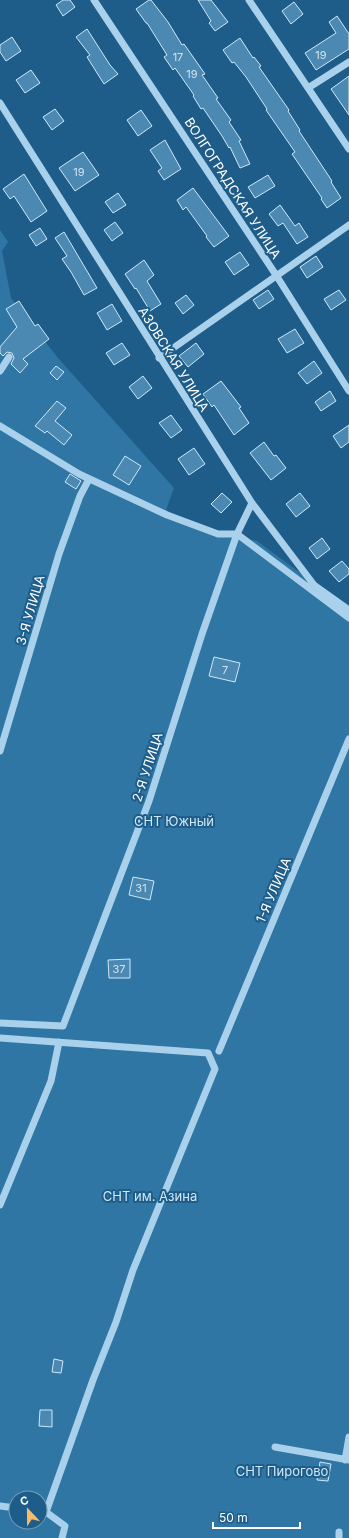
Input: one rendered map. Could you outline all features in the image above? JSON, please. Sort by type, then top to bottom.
[{"type":"street","name":"ВОЛГОГРАДСКАЯ УЛИЦА","points":[[94,0],[276,275],[349,391]]},
{"type":"street","points":[[249,0],[349,149]]},
{"type":"street","points":[[308,88],[349,62]]},
{"type":"street","name":"АЗОВСКАЯ УЛИЦА","points":[[0,103],[159,358],[252,503],[314,585],[349,610]]},
{"type":"street","points":[[159,358],[349,225]]},
{"type":"street","points":[[0,371],[9,357]]},
{"type":"street","points":[[0,426],[89,478],[167,515],[218,534],[237,534],[349,618]]},
{"type":"street","name":"3-Я УЛИЦА","points":[[0,751],[59,554],[80,496],[89,478]]},
{"type":"street","name":"2-Я УЛИЦА","points":[[0,1023],[62,1026],[149,801],[202,634],[237,534],[252,503]]},
{"type":"street","name":"1-Я УЛИЦА","points":[[219,1051],[349,739]]},
{"type":"street","points":[[0,1038],[208,1053],[215,1069],[133,1270],[116,1322],[48,1499]]},
{"type":"street","points":[[0,1205],[51,1081],[59,1042]]},
{"type":"street","points":[[275,1447],[347,1460],[349,1437]]},
{"type":"street","points":[[48,1515],[65,1526],[62,1538]]},
{"type":"green space","points":[[0,230],[8,242],[2,251],[11,298],[58,358],[174,488],[166,510],[207,530],[257,541],[349,609],[349,1538],[0,1538]]},
{"type":"building","points":[[63,0],[70,0],[75,7],[63,16],[56,5]]},
{"type":"building","points":[[151,0],[168,22],[182,45],[184,44],[205,74],[202,75],[218,98],[216,99],[231,120],[229,122],[241,140],[239,141],[250,164],[240,168],[230,147],[229,148],[203,108],[201,109],[193,96],[194,95],[175,68],[173,70],[164,57],[167,55],[147,23],[136,9]]},
{"type":"building","points":[[198,0],[211,0],[228,22],[215,31],[209,23],[211,21]]},
{"type":"building","points":[[294,2],[303,14],[291,24],[282,11]]},
{"type":"building","points":[[337,16],[349,34],[349,49],[316,70],[305,53],[336,33],[329,22]]},
{"type":"building","points":[[87,29],[110,65],[118,74],[104,84],[87,57],[90,55],[76,37]]},
{"type":"building","points":[[12,37],[21,51],[6,61],[0,52],[0,45]]},
{"type":"building","points":[[240,38],[253,58],[254,57],[261,66],[259,67],[289,110],[288,111],[300,130],[299,131],[332,181],[331,182],[341,198],[327,208],[321,199],[322,198],[292,154],[295,152],[266,110],[267,109],[246,77],[234,62],[232,63],[223,50]]},
{"type":"building","points":[[31,70],[40,83],[25,93],[16,80]]},
{"type":"building","points":[[349,76],[349,115],[331,89]]},
{"type":"building","points":[[55,109],[64,121],[52,130],[43,117]]},
{"type":"building","points":[[141,110],[152,126],[138,136],[127,120]]},
{"type":"building","points":[[165,140],[181,169],[164,180],[158,171],[162,168],[150,150]]},
{"type":"building","points":[[83,152],[99,175],[75,191],[59,168]]},
{"type":"building","points":[[24,174],[47,211],[31,222],[14,196],[10,199],[3,189]]},
{"type":"building","points":[[268,175],[275,186],[255,198],[248,187]]},
{"type":"building","points":[[193,188],[229,236],[214,247],[186,207],[183,210],[177,200]]},
{"type":"building","points":[[118,193],[126,205],[113,213],[105,202]]},
{"type":"building","points":[[280,205],[295,226],[299,223],[308,237],[297,244],[283,223],[278,226],[269,214]]},
{"type":"building","points":[[115,222],[123,233],[112,241],[104,230]]},
{"type":"building","points":[[40,228],[47,239],[36,246],[29,235]]},
{"type":"building","points":[[64,232],[97,288],[84,295],[62,259],[67,256],[55,238]]},
{"type":"building","points":[[240,252],[249,265],[234,275],[225,262]]},
{"type":"building","points":[[316,256],[323,267],[307,278],[300,267]]},
{"type":"building","points":[[144,260],[154,275],[147,281],[161,304],[150,311],[136,288],[135,289],[125,274]]},
{"type":"building","points":[[268,290],[274,299],[259,309],[253,300]]},
{"type":"building","points":[[339,290],[346,300],[331,310],[324,299]]},
{"type":"building","points":[[186,295],[194,305],[183,314],[175,303]]},
{"type":"building","points":[[19,301],[35,326],[38,324],[49,339],[23,359],[28,364],[20,373],[11,364],[14,358],[12,353],[7,352],[3,356],[0,353],[0,347],[17,327],[6,309]]},
{"type":"building","points":[[112,304],[122,321],[107,330],[97,313]]},
{"type":"building","points":[[295,329],[304,343],[287,353],[278,339]]},
{"type":"building","points":[[122,343],[130,355],[114,365],[106,353]]},
{"type":"building","points":[[196,343],[204,354],[188,367],[179,356]]},
{"type":"building","points":[[314,361],[322,373],[307,384],[298,373]]},
{"type":"building","points":[[56,366],[64,372],[57,380],[50,373]]},
{"type":"building","points":[[143,376],[152,388],[138,399],[129,387]]},
{"type":"building","points":[[221,381],[241,407],[239,408],[249,423],[234,435],[214,405],[212,407],[203,394]]},
{"type":"building","points":[[330,391],[336,401],[321,411],[315,402]]},
{"type":"building","points":[[57,401],[66,408],[55,421],[72,435],[64,445],[47,431],[45,433],[35,426]]},
{"type":"building","points":[[171,415],[182,430],[171,438],[159,423]]},
{"type":"building","points":[[349,425],[349,442],[341,448],[333,436]]},
{"type":"building","points":[[264,442],[274,456],[276,455],[286,468],[271,480],[250,453]]},
{"type":"building","points":[[194,448],[205,464],[189,475],[178,459]]},
{"type":"building","points":[[125,456],[141,466],[129,485],[113,475]]},
{"type":"building","points":[[70,474],[81,481],[76,489],[65,482]]},
{"type":"building","points":[[222,493],[232,502],[221,513],[211,504]]},
{"type":"building","points":[[300,493],[310,506],[296,517],[286,504]]},
{"type":"building","points":[[322,538],[330,549],[317,559],[309,548]]},
{"type":"building","points":[[342,561],[349,569],[349,574],[339,582],[329,571]]},
{"type":"building","points":[[214,657],[240,663],[235,682],[209,676]]},
{"type":"building","points":[[133,877],[154,881],[150,900],[129,895]]},
{"type":"building","points":[[130,959],[130,978],[109,978],[108,960]]},
{"type":"building","points":[[54,1359],[63,1361],[61,1373],[52,1372]]},
{"type":"building","points":[[40,1410],[52,1410],[52,1427],[39,1426]]},
{"type":"building","points":[[320,1462],[331,1464],[328,1481],[317,1480]]},
{"type":"park label","name":"СНТ Южный","points":[[174,821]]},
{"type":"park label","name":"СНТ им. Азина","points":[[150,1196]]},
{"type":"park label","name":"СНТ Пирогово","points":[[282,1471]]}]
